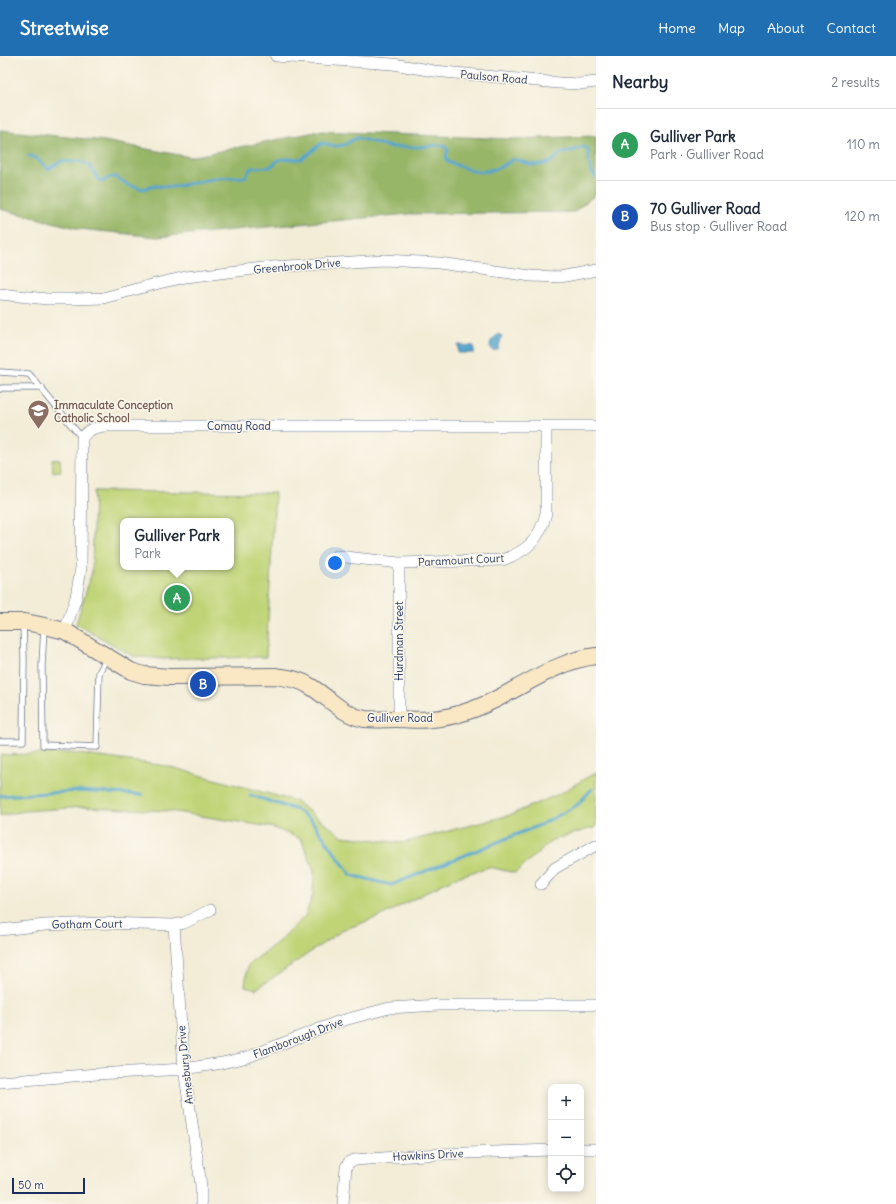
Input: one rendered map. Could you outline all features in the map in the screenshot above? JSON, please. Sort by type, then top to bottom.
[{"type":"street","name":"Paulson Road","points":[[276,56],[393,64],[434,71],[559,83],[579,84],[596,82]]},
{"type":"street","name":"Paulson Road","points":[[378,56],[393,64]]},
{"type":"street","name":"Greenbrook Drive","points":[[0,294],[47,299],[103,298],[186,277],[272,267],[384,260],[439,263],[507,274],[537,276],[560,277],[596,270]]},
{"type":"street","name":"Comay Road","points":[[82,438],[91,428],[104,426],[596,426]]},
{"type":"street","name":"Paramount Court","points":[[337,556],[399,563],[502,560],[514,556],[538,536],[546,513],[546,426]]},
{"type":"street","points":[[65,631],[76,596],[81,568],[82,438]]},
{"type":"street","name":"Hurdman Street","points":[[399,563],[399,719]]},
{"type":"street","name":"Gulliver Road","points":[[0,622],[23,622],[65,631],[131,671],[151,676],[276,676],[291,678],[307,684],[348,713],[366,719],[432,719],[470,711],[557,667],[570,662],[596,656]]},
{"type":"street","points":[[541,884],[555,868],[596,845]]},
{"type":"street","points":[[174,925],[184,923],[210,910]]},
{"type":"street","name":"Gotham Court","points":[[0,930],[44,925],[102,923],[174,925]]},
{"type":"street","name":"Amesbury Drive","points":[[174,925],[184,1069],[201,1185],[201,1204]]},
{"type":"street","name":"Flamborough Drive","points":[[0,1082],[184,1069],[248,1057],[337,1022],[389,1008],[439,1005],[596,1005]]},
{"type":"street","points":[[584,1149],[596,1149]]},
{"type":"street","name":"Hawkins Drive","points":[[343,1204],[346,1167],[354,1160],[439,1154],[548,1150]]},
{"type":"lane","points":[[0,372],[28,374],[42,388],[82,438]]},
{"type":"lane","points":[[0,389],[42,388]]},
{"type":"lane","points":[[0,741],[23,741],[23,622]]},
{"type":"lane","points":[[45,626],[42,665],[43,745],[97,747],[99,673],[107,657]]},
{"type":"green space","points":[[0,130],[104,141],[190,157],[320,131],[511,139],[596,136],[596,194],[574,212],[409,214],[157,237],[80,229],[0,209]]},
{"type":"green space","points":[[52,459],[60,459],[61,471],[53,472]]},
{"type":"green space","points":[[94,491],[275,493],[266,657],[161,659],[133,656],[76,624],[92,572]]},
{"type":"green space","points":[[70,753],[167,766],[295,801],[342,836],[402,843],[510,815],[561,793],[596,772],[596,827],[552,840],[515,873],[489,867],[454,878],[381,916],[343,930],[256,989],[245,986],[248,965],[278,942],[305,916],[313,895],[314,870],[301,839],[271,827],[169,811],[83,807],[25,811],[0,816],[0,755]]},
{"type":"water","points":[[498,334],[502,336],[498,349],[493,351],[490,346],[491,341]]},
{"type":"water","points":[[458,345],[474,346],[474,353],[458,353]]},
{"type":"waterway","points":[[29,156],[36,158],[48,169],[62,161],[80,161],[90,166],[99,180],[103,181],[111,177],[116,177],[128,185],[143,189],[155,186],[173,187],[217,178],[245,177],[251,168],[270,167],[279,160],[283,159],[302,159],[322,143],[340,146],[358,138],[390,147],[442,145],[448,149],[446,157],[448,162],[480,172],[496,169],[513,159],[533,165],[545,164],[551,162],[560,154],[585,147],[588,150],[590,168],[593,175],[596,177]]},
{"type":"waterway","points":[[250,795],[297,810],[311,820],[351,875],[391,885],[540,825],[576,806],[592,789]]},
{"type":"waterway","points":[[0,796],[79,791],[142,795]]},
{"type":"place","name":"Immaculate Conception Catholic School","points":[[39,430]]},
{"type":"place","name":"Gulliver Park","points":[[177,598]]},
{"type":"place","name":"70 Gulliver Road","points":[[203,684]]}]
